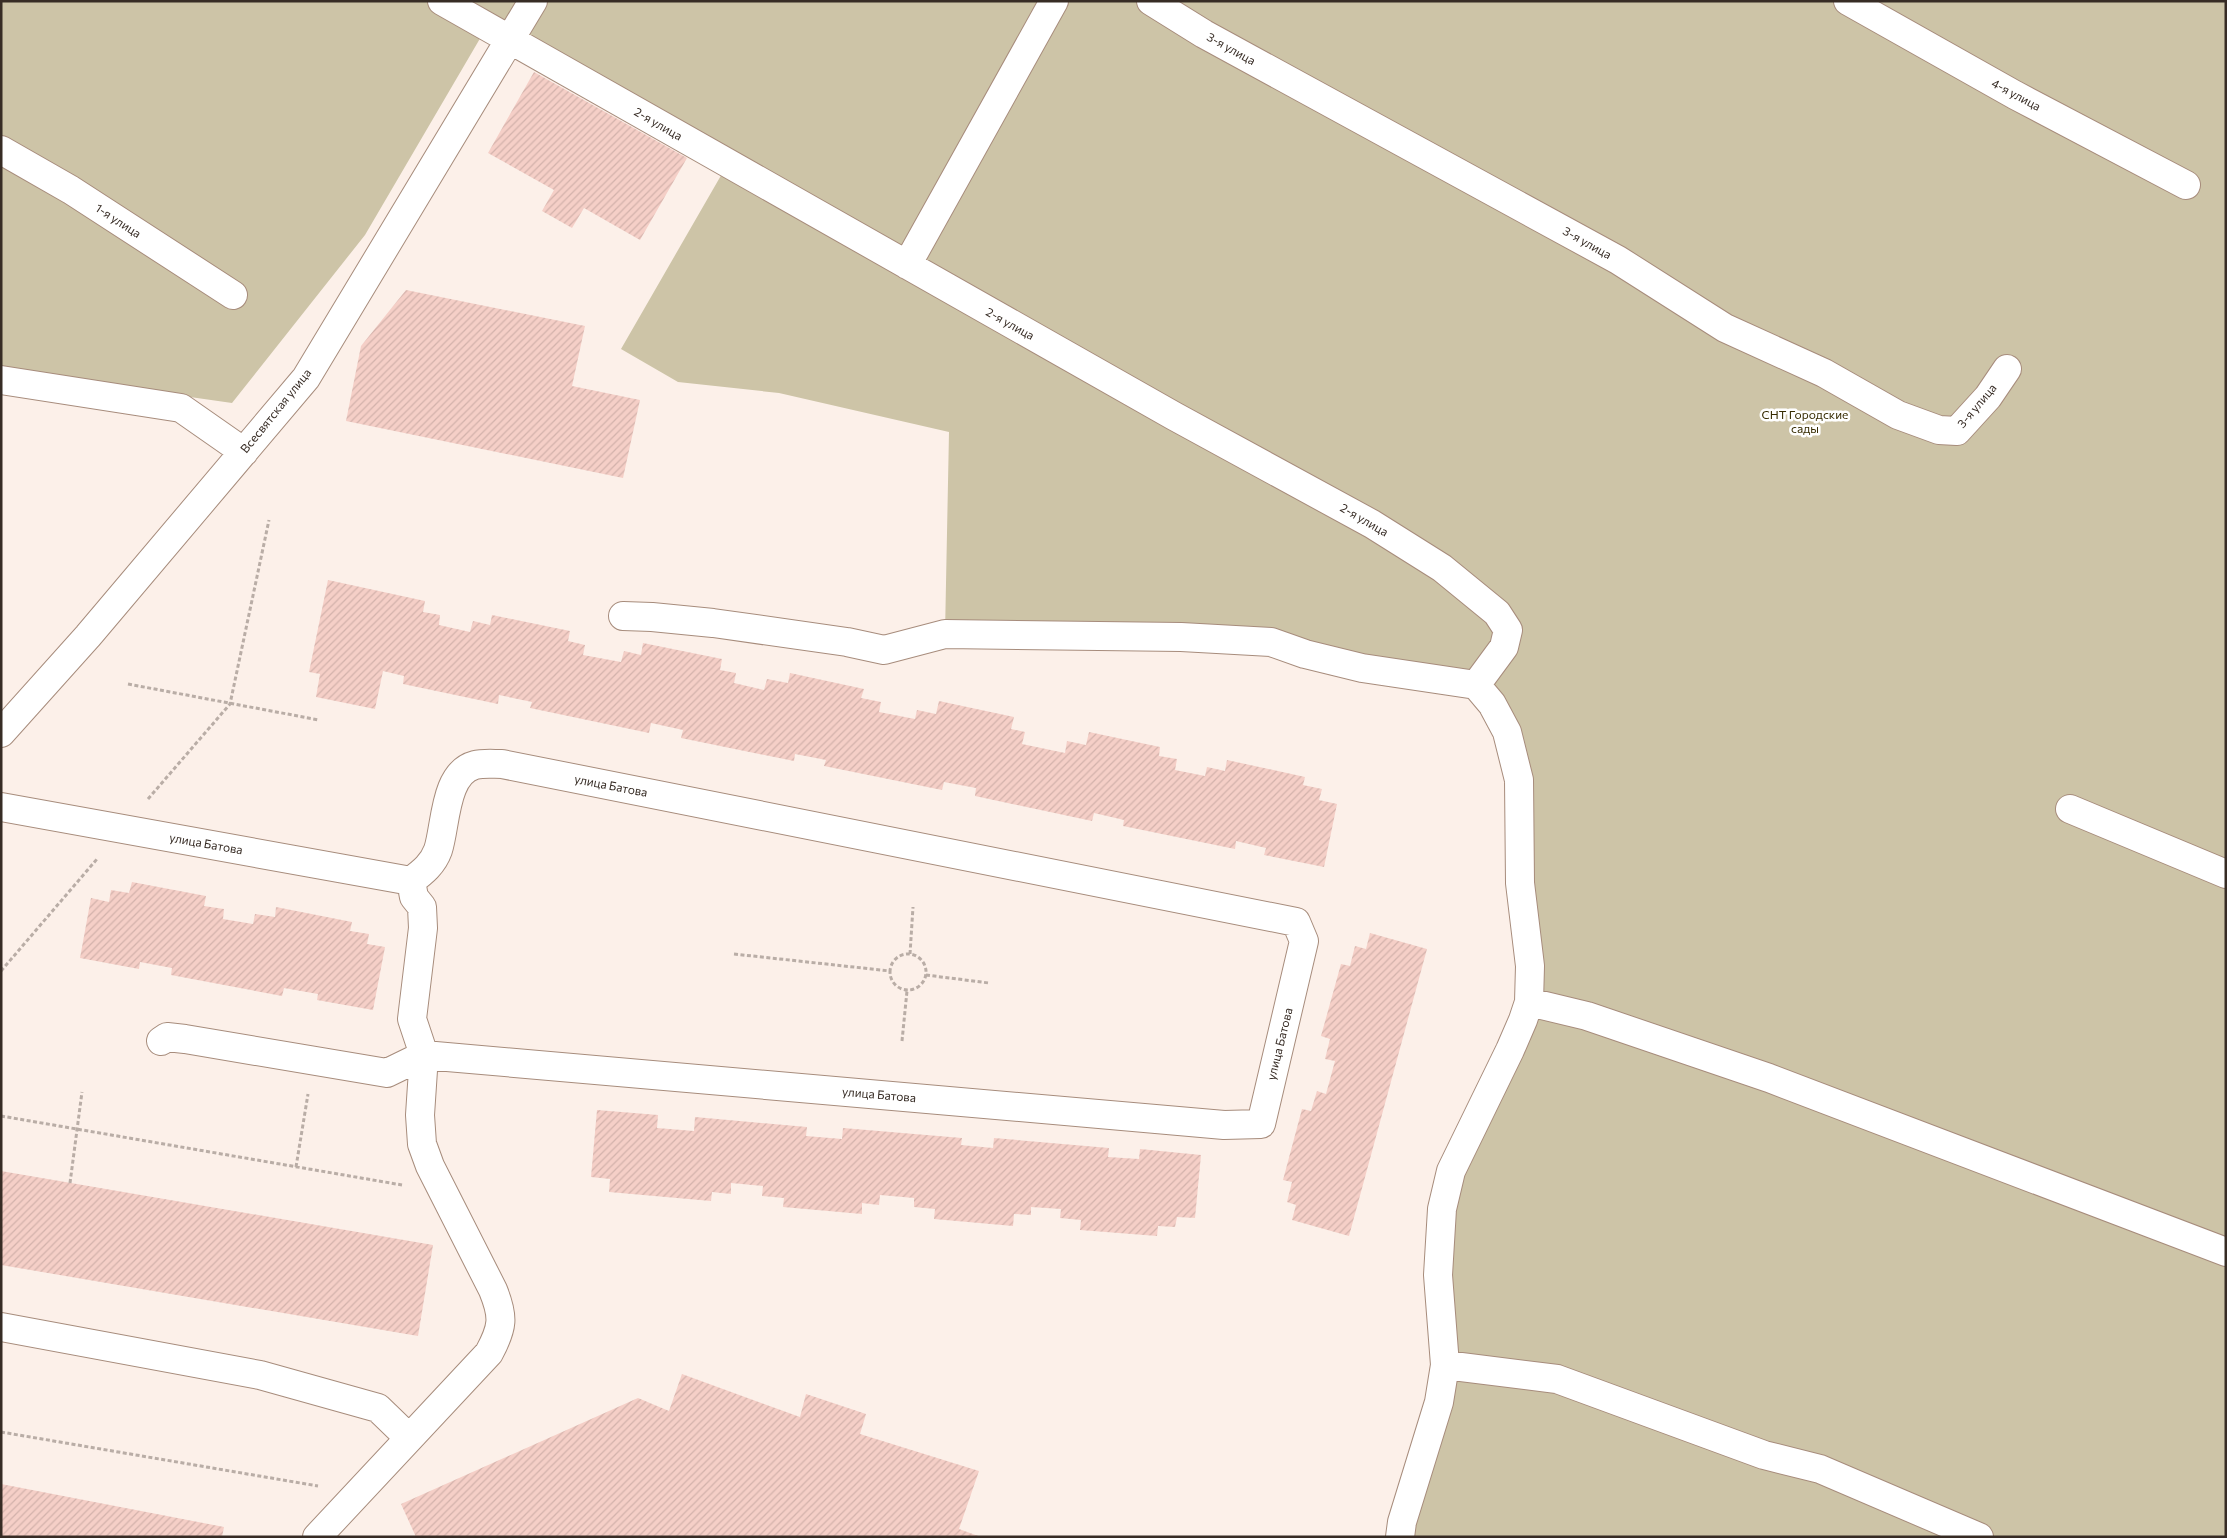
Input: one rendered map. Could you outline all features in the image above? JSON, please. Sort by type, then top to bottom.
[{"type":"street","name":"2-я улица","points":[[442,1],[514,33],[907,265],[1166,411],[1372,524],[1442,568],[1497,613],[1508,630],[1504,647],[1476,685]]},
{"type":"street","name":"Всесвятская улица","points":[[1,733],[88,636],[306,378],[533,1]]},
{"type":"street","points":[[907,265],[1054,1]]},
{"type":"street","name":"3-я улица","points":[[1151,1],[1204,34],[1618,260],[1725,328],[1824,374],[1898,415],[1939,430],[1957,431],[1988,397],[2007,369]]},
{"type":"street","name":"4-я улица","points":[[1848,1],[2015,95],[2186,185]]},
{"type":"street","name":"1-я улица","points":[[1,150],[71,190],[233,295]]},
{"type":"street","points":[[1,380],[181,408],[244,452]]},
{"type":"street","points":[[623,616],[713,623],[847,642],[884,650],[944,634],[1181,637],[1271,642],[1305,654],[1362,668],[1476,685],[1492,704],[1507,732],[1519,780],[1520,883],[1530,966],[1529,1002],[1524,1020],[1452,1171],[1442,1209],[1438,1275],[1445,1365],[1439,1402],[1402,1522],[1400,1537]]},
{"type":"street","name":"улица Батова","points":[[1,806],[411,881],[428,868],[438,850],[447,804],[458,776],[474,766],[502,764],[1296,922],[1304,940],[1261,1124],[1224,1124],[424,1055]]},
{"type":"street","points":[[2070,809],[2226,874]]},
{"type":"street","points":[[318,1537],[489,1353],[501,1324],[500,1308],[493,1290],[430,1166],[422,1144],[420,1115],[424,1055],[412,1019],[423,928],[422,907],[414,897],[411,881]]},
{"type":"street","points":[[1529,1002],[1587,1016],[1769,1078],[2226,1252]]},
{"type":"street","points":[[161,1041],[167,1037],[185,1039],[387,1073],[424,1055]]},
{"type":"street","points":[[1,1327],[260,1375],[378,1408],[409,1438]]},
{"type":"street","points":[[1445,1365],[1557,1378],[1764,1455],[1820,1469],[1979,1537]]},
{"type":"path","points":[[1,971],[230,704],[270,520]]},
{"type":"path","points":[[128,684],[319,720]]},
{"type":"path","points":[[910,954],[913,907]]},
{"type":"path","points":[[734,954],[890,971]]},
{"type":"path","points":[[903,954],[910,954],[921,959],[926,967],[926,975],[922,985],[913,990],[907,990],[895,986],[890,978],[890,971],[895,959],[903,954]]},
{"type":"path","points":[[926,975],[989,983]]},
{"type":"path","points":[[902,1041],[907,990]]},
{"type":"path","points":[[296,1167],[308,1089]]},
{"type":"path","points":[[70,1183],[82,1092]]},
{"type":"path","points":[[1,1116],[444,1192]]},
{"type":"path","points":[[1,1432],[358,1493]]},
{"type":"green space","name":"СНТ Городские сады","points":[[1,1],[2226,1],[2226,1537],[1400,1537],[1439,1402],[1442,1209],[1523,1020],[1519,780],[1476,685],[1305,654],[945,634],[949,432],[779,393],[678,382],[621,349],[723,172],[485,30],[365,235],[232,403],[1,370]]},
{"type":"building","points":[[534,72],[687,158],[640,240],[584,208],[572,228],[542,211],[554,190],[488,153]]},
{"type":"building","points":[[406,290],[585,326],[572,386],[640,400],[623,478],[346,421],[361,346]]},
{"type":"building","points":[[328,580],[425,601],[423,612],[440,615],[439,625],[470,632],[473,621],[490,625],[492,615],[570,631],[568,641],[585,645],[583,655],[621,662],[624,651],[641,655],[643,643],[722,659],[720,670],[736,673],[734,683],[764,690],[767,679],[788,683],[790,673],[864,689],[861,698],[881,702],[879,712],[915,719],[917,710],[936,714],[939,701],[1014,717],[1011,729],[1025,732],[1022,744],[1065,753],[1067,741],[1086,745],[1089,732],[1160,747],[1159,756],[1177,759],[1175,770],[1205,776],[1207,767],[1225,771],[1227,760],[1305,777],[1303,785],[1322,789],[1319,800],[1337,804],[1324,867],[1264,855],[1266,848],[1236,841],[1235,849],[1123,826],[1124,820],[1094,813],[1092,821],[975,796],[976,788],[944,782],[942,790],[824,766],[826,760],[795,754],[794,761],[681,738],[683,730],[651,723],[649,733],[530,708],[532,702],[499,695],[498,704],[403,684],[404,676],[383,671],[375,709],[316,697],[320,674],[309,672]]},
{"type":"building","points":[[132,882],[206,896],[204,906],[224,909],[223,919],[253,924],[255,914],[275,917],[276,907],[352,922],[350,931],[369,934],[367,944],[385,947],[373,1010],[317,1000],[318,994],[284,988],[282,996],[171,975],[172,968],[140,962],[139,969],[80,958],[91,898],[109,902],[111,890],[129,893]]},
{"type":"building","points":[[1370,933],[1427,949],[1349,1236],[1292,1220],[1296,1205],[1287,1202],[1292,1182],[1283,1180],[1302,1109],[1311,1111],[1317,1091],[1326,1094],[1335,1061],[1325,1059],[1330,1039],[1321,1036],[1341,964],[1350,966],[1355,946],[1366,949]]},
{"type":"building","points":[[597,1110],[658,1115],[657,1128],[694,1131],[695,1117],[807,1127],[806,1136],[842,1139],[843,1128],[962,1138],[961,1145],[993,1148],[994,1138],[1109,1148],[1108,1157],[1139,1159],[1140,1149],[1201,1155],[1195,1218],[1177,1217],[1175,1227],[1158,1226],[1157,1236],[1080,1230],[1081,1220],[1060,1218],[1061,1209],[1031,1207],[1031,1215],[1014,1214],[1013,1226],[934,1219],[935,1209],[914,1207],[914,1198],[880,1195],[879,1205],[862,1203],[862,1214],[783,1207],[784,1198],[762,1196],[763,1186],[731,1183],[731,1194],[712,1192],[711,1201],[609,1192],[610,1179],[591,1177]]},
{"type":"building","points":[[1,1171],[433,1245],[418,1336],[1,1265]]},
{"type":"building","points":[[682,1374],[800,1417],[806,1394],[866,1414],[860,1434],[979,1471],[959,1529],[981,1537],[416,1537],[401,1504],[638,1398],[669,1411]]},
{"type":"building","points":[[1,1484],[224,1527],[222,1537],[1,1537]]}]
